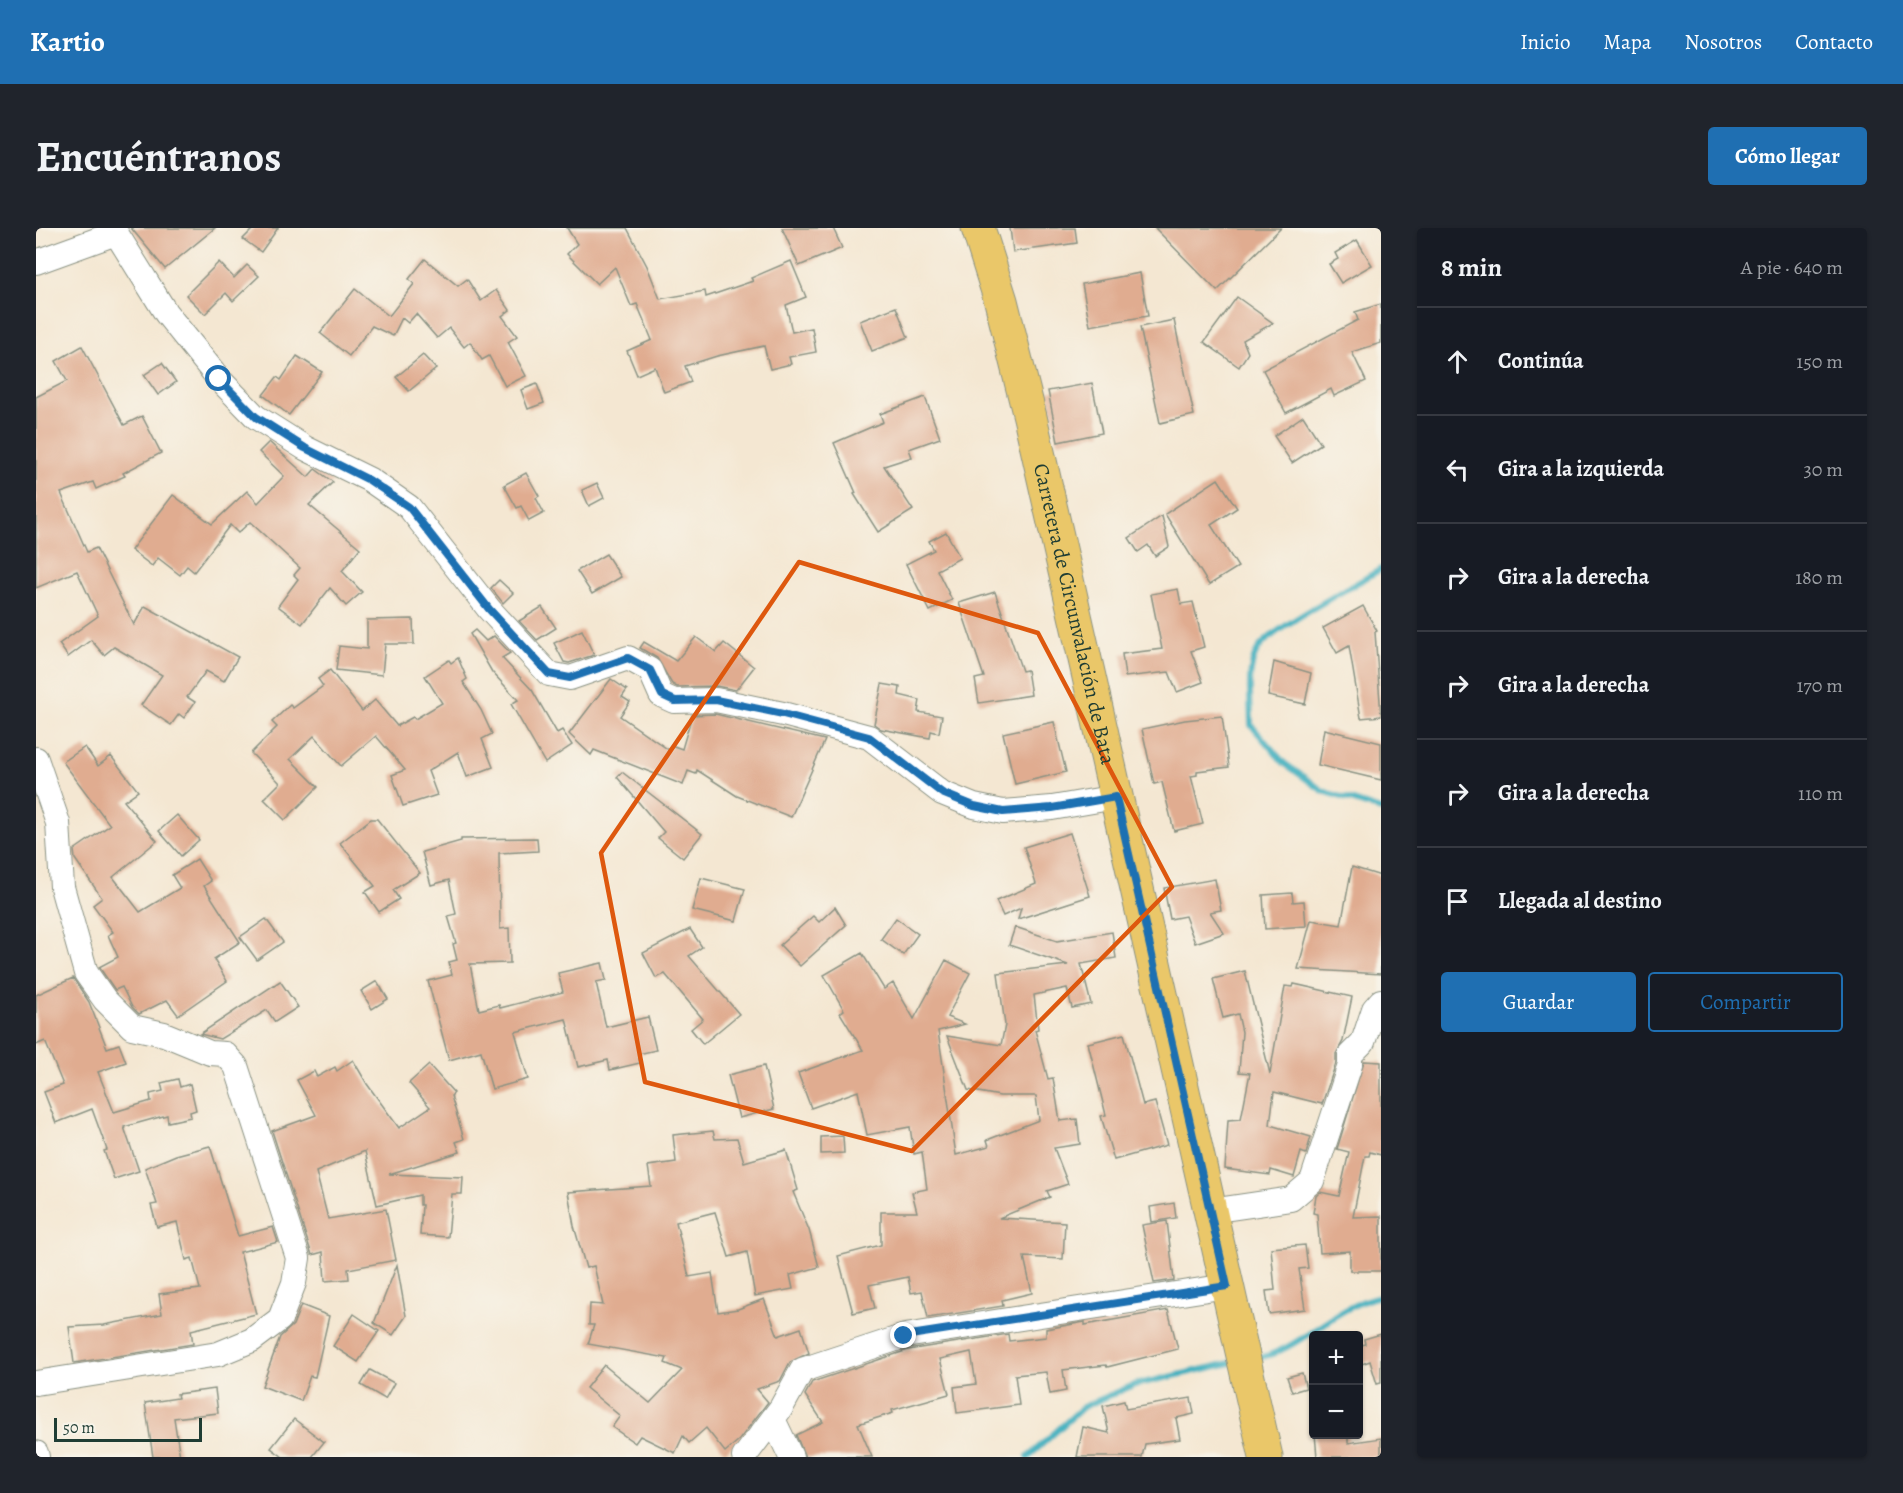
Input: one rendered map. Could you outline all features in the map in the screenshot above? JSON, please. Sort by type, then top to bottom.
[{"type":"main road","name":"Carretera de Circunvalación de Bata","points":[[978,228],[1000,301],[1030,417],[1266,1457]]},
{"type":"street","points":[[36,262],[114,230],[166,313],[219,379],[256,417],[305,448],[369,480],[409,507],[489,609],[549,674],[570,678],[628,658],[650,670],[662,695],[675,701],[716,700],[783,714],[869,737],[942,793],[974,806],[1003,812],[1052,808],[1116,797]]},
{"type":"street","points":[[36,759],[58,823],[62,887],[86,973],[105,1000],[132,1027],[165,1034],[210,1053],[225,1054],[236,1066],[298,1258],[294,1283],[280,1319],[252,1340],[218,1354],[36,1383]]},
{"type":"street","points":[[1210,1211],[1292,1199],[1312,1181],[1350,1065],[1350,1055],[1364,1042],[1374,1009],[1381,1000]]},
{"type":"street","points":[[744,1457],[773,1419],[802,1370],[860,1349],[904,1336],[1227,1286]]},
{"type":"street","points":[[773,1419],[791,1457]]},
{"type":"highlighted area","points":[[799,562],[1038,633],[1172,887],[912,1151],[645,1082],[601,853]]},
{"type":"building","points":[[131,228],[215,228],[165,269]]},
{"type":"building","points":[[254,228],[278,228],[261,252],[243,239]]},
{"type":"building","points":[[567,228],[627,228],[647,266],[660,299],[705,291],[706,297],[753,281],[751,278],[791,261],[806,297],[786,305],[792,332],[812,328],[816,352],[789,357],[791,364],[770,369],[764,346],[717,356],[685,366],[691,382],[664,392],[655,367],[637,375],[627,351],[652,340],[637,304],[631,306],[615,267],[597,284],[567,254],[577,244]]},
{"type":"building","points":[[782,228],[833,228],[842,248],[799,266]]},
{"type":"building","points":[[1010,228],[1075,228],[1077,243],[1013,252]]},
{"type":"building","points":[[1155,228],[1281,228],[1217,291]]},
{"type":"building","points":[[1357,240],[1372,265],[1341,283],[1329,264],[1338,259],[1335,253]]},
{"type":"building","points":[[425,259],[458,286],[467,279],[481,301],[496,290],[510,310],[502,316],[517,336],[508,342],[526,376],[505,386],[489,356],[482,360],[470,342],[464,347],[449,328],[437,338],[416,314],[408,323],[402,318],[393,336],[372,326],[349,356],[320,333],[355,289],[389,316],[414,284],[409,279]]},
{"type":"building","points":[[219,262],[234,278],[247,265],[259,276],[233,301],[226,293],[205,314],[186,295]]},
{"type":"building","points":[[1140,273],[1148,316],[1090,326],[1082,284]]},
{"type":"building","points":[[1237,297],[1273,323],[1243,340],[1248,353],[1239,367],[1204,342]]},
{"type":"building","points":[[1381,304],[1381,343],[1352,352],[1366,381],[1334,396],[1331,389],[1286,413],[1263,370],[1358,320],[1355,312]]},
{"type":"building","points":[[896,307],[908,337],[872,351],[860,321]]},
{"type":"building","points":[[1174,320],[1194,415],[1160,423],[1140,327]]},
{"type":"building","points":[[82,346],[124,425],[142,416],[161,453],[123,473],[125,476],[96,489],[93,482],[61,493],[87,552],[96,548],[134,625],[145,606],[238,657],[224,681],[206,671],[187,697],[195,702],[184,718],[179,714],[171,725],[141,705],[162,675],[114,647],[104,655],[91,640],[68,657],[59,644],[98,616],[77,571],[36,588],[36,397],[67,381],[56,361]]},
{"type":"building","points":[[423,355],[436,369],[409,391],[396,377]]},
{"type":"building","points":[[297,356],[322,372],[289,415],[263,395],[277,377],[281,380]]},
{"type":"building","points":[[162,363],[176,382],[158,395],[144,375]]},
{"type":"building","points":[[1092,383],[1102,433],[1058,442],[1048,391]]},
{"type":"building","points":[[537,384],[544,403],[528,409],[521,390]]},
{"type":"building","points":[[925,397],[940,438],[909,449],[912,457],[884,466],[913,510],[878,532],[854,494],[856,493],[834,443],[883,422],[880,414]]},
{"type":"building","points":[[1303,416],[1321,444],[1292,463],[1274,436]]},
{"type":"building","points":[[269,442],[308,477],[315,469],[333,482],[309,505],[360,548],[342,571],[362,592],[346,606],[330,588],[302,624],[278,606],[298,579],[294,575],[300,568],[250,522],[238,533],[230,525],[194,572],[187,566],[180,575],[158,558],[152,566],[131,550],[173,495],[212,524],[247,491],[258,503],[284,476],[259,452]]},
{"type":"building","points":[[526,473],[539,496],[536,498],[544,513],[529,521],[521,506],[517,508],[504,485]]},
{"type":"building","points":[[1218,479],[1237,508],[1211,525],[1238,567],[1209,585],[1165,514]]},
{"type":"building","points":[[597,483],[604,498],[589,506],[582,490]]},
{"type":"building","points":[[1162,516],[1169,547],[1155,556],[1148,545],[1138,552],[1129,538]]},
{"type":"building","points":[[946,532],[960,558],[937,570],[952,600],[930,611],[906,564],[934,550],[929,541]]},
{"type":"building","points":[[606,554],[621,577],[592,594],[577,571]]},
{"type":"building","points":[[499,580],[513,593],[503,603],[491,588]]},
{"type":"building","points":[[1178,589],[1181,604],[1193,602],[1204,647],[1191,651],[1203,682],[1177,692],[1169,672],[1125,677],[1122,654],[1162,649],[1151,594]]},
{"type":"building","points":[[995,592],[1022,671],[1027,670],[1031,695],[979,703],[975,679],[984,677],[959,603]]},
{"type":"building","points":[[1363,606],[1377,631],[1375,632],[1381,716],[1361,718],[1349,646],[1337,653],[1323,628]]},
{"type":"building","points":[[542,607],[556,628],[537,640],[519,621]]},
{"type":"building","points":[[413,619],[414,644],[385,644],[382,675],[336,670],[339,646],[367,649],[367,620]]},
{"type":"building","points":[[475,630],[486,641],[494,636],[510,653],[502,658],[532,690],[557,733],[562,730],[572,745],[545,763],[511,704],[518,700],[492,672],[470,634]]},
{"type":"building","points":[[582,630],[594,655],[569,663],[564,662],[554,643]]},
{"type":"building","points":[[696,637],[716,652],[724,643],[754,667],[736,690],[716,686],[677,687],[672,684],[657,658],[640,648],[644,642],[676,661]]},
{"type":"building","points":[[458,658],[467,679],[463,682],[481,710],[492,734],[482,739],[493,767],[467,777],[458,752],[428,771],[437,795],[403,806],[392,775],[405,770],[376,736],[341,766],[314,736],[290,759],[318,787],[285,820],[264,799],[280,783],[251,753],[277,727],[272,722],[290,705],[293,708],[323,686],[318,679],[330,670],[362,711],[375,700],[397,726],[413,717],[415,719],[442,703],[425,676],[449,660],[451,663]]},
{"type":"building","points":[[1274,662],[1311,673],[1305,704],[1268,696]]},
{"type":"building","points":[[611,679],[627,690],[622,697],[630,702],[620,716],[669,750],[671,745],[682,749],[692,715],[715,714],[825,740],[791,817],[737,796],[697,770],[696,774],[688,771],[683,785],[594,750],[591,755],[569,734]]},
{"type":"building","points":[[882,684],[900,687],[899,695],[920,700],[918,712],[942,716],[939,733],[931,731],[930,738],[881,729],[874,724]]},
{"type":"building","points":[[1222,716],[1229,767],[1197,771],[1197,775],[1191,776],[1203,824],[1174,831],[1162,782],[1154,784],[1142,729],[1185,720]]},
{"type":"building","points":[[1054,722],[1066,772],[1015,784],[1003,733]]},
{"type":"building","points":[[1324,729],[1381,743],[1381,780],[1318,765]]},
{"type":"building","points":[[85,747],[98,766],[111,756],[138,791],[124,801],[157,841],[113,877],[140,912],[180,888],[172,875],[197,859],[211,881],[204,886],[240,942],[214,959],[227,981],[178,1015],[167,1000],[139,1014],[132,1007],[122,987],[115,990],[99,967],[118,957],[108,935],[113,932],[93,905],[102,898],[75,859],[74,850],[110,825],[63,762]]},
{"type":"building","points":[[622,772],[702,834],[683,858],[658,838],[664,832],[617,777]]},
{"type":"building","points":[[177,815],[199,840],[181,856],[159,831]]},
{"type":"building","points":[[371,819],[377,819],[420,873],[393,890],[399,899],[379,912],[365,892],[375,886],[340,843]]},
{"type":"building","points":[[1070,833],[1090,896],[1018,919],[1021,908],[1003,916],[996,901],[1036,884],[1024,847]]},
{"type":"building","points":[[537,838],[538,851],[499,853],[500,929],[509,928],[510,963],[470,964],[479,1010],[499,1005],[500,1008],[563,992],[558,973],[602,963],[606,980],[596,982],[606,1027],[648,1017],[656,1050],[638,1054],[640,1063],[610,1070],[608,1060],[578,1067],[566,1019],[515,1032],[528,1079],[492,1089],[481,1051],[449,1060],[428,981],[452,975],[449,962],[457,960],[453,944],[456,943],[448,916],[456,914],[449,880],[431,885],[422,852],[461,841],[461,839]]},
{"type":"building","points":[[1352,867],[1381,876],[1381,974],[1298,969],[1311,920],[1341,925]]},
{"type":"building","points":[[701,878],[745,889],[736,921],[692,910]]},
{"type":"building","points":[[1215,879],[1221,910],[1210,912],[1224,933],[1195,943],[1185,916],[1170,919],[1164,888]]},
{"type":"building","points":[[1292,893],[1293,902],[1304,901],[1306,926],[1265,929],[1263,895]]},
{"type":"building","points":[[835,907],[846,925],[800,966],[780,945],[813,916],[819,922]]},
{"type":"building","points":[[896,918],[918,934],[903,955],[881,939]]},
{"type":"building","points":[[266,919],[283,942],[257,960],[240,937]]},
{"type":"building","points":[[1015,927],[1057,941],[1112,932],[1116,958],[1081,964],[1091,1004],[1072,1008],[1067,988],[1034,995],[1038,1029],[1035,1030],[1048,1079],[1053,1078],[1060,1121],[1077,1119],[1080,1144],[1054,1148],[1068,1184],[1047,1191],[1050,1197],[999,1218],[1065,1222],[1063,1259],[1024,1257],[1032,1293],[1002,1300],[1003,1306],[928,1318],[922,1291],[911,1293],[908,1277],[869,1285],[875,1308],[853,1313],[838,1256],[881,1245],[881,1212],[917,1212],[912,1192],[927,1189],[922,1152],[914,1154],[910,1127],[867,1135],[858,1091],[811,1108],[798,1073],[863,1050],[840,1013],[844,1010],[824,975],[862,953],[884,989],[893,983],[914,1019],[946,960],[970,973],[947,1017],[965,1024],[938,1031],[956,1155],[989,1146],[987,1140],[1039,1120],[1036,1096],[1000,1096],[968,1090],[947,1036],[1001,1045],[1005,1025],[998,973],[1068,965],[1009,945]]},
{"type":"building","points":[[690,929],[702,947],[689,956],[739,1014],[703,1044],[691,1029],[703,1019],[665,974],[656,978],[643,953]]},
{"type":"building","points":[[1245,971],[1270,1074],[1285,986],[1293,987],[1294,984],[1352,997],[1343,1041],[1336,1054],[1336,1063],[1322,1104],[1274,1092],[1270,1125],[1311,1137],[1306,1154],[1301,1152],[1294,1177],[1271,1170],[1270,1175],[1225,1169],[1228,1120],[1241,1119],[1250,1073],[1239,1072],[1242,1032],[1238,1014],[1223,1018],[1213,979]]},
{"type":"building","points":[[73,978],[89,1002],[107,1048],[119,1044],[126,1062],[98,1072],[114,1112],[151,1101],[150,1094],[163,1091],[161,1083],[178,1079],[180,1087],[190,1084],[196,1110],[190,1112],[191,1117],[168,1122],[167,1115],[124,1127],[139,1171],[114,1179],[104,1151],[107,1150],[92,1109],[56,1123],[44,1092],[63,1085],[45,1041],[36,1045],[36,995]]},
{"type":"building","points":[[280,981],[298,1007],[275,1022],[267,1010],[220,1039],[200,1034]]},
{"type":"building","points":[[377,981],[388,999],[372,1009],[361,991]]},
{"type":"building","points":[[1124,1034],[1143,1105],[1155,1102],[1167,1145],[1114,1160],[1101,1116],[1106,1115],[1088,1043]]},
{"type":"building","points":[[353,1060],[367,1084],[399,1128],[430,1107],[409,1083],[429,1065],[454,1093],[451,1096],[464,1139],[456,1142],[460,1152],[389,1174],[463,1177],[462,1194],[452,1194],[448,1237],[420,1235],[422,1205],[420,1205],[420,1195],[377,1205],[365,1151],[316,1172],[328,1219],[386,1209],[396,1260],[348,1269],[349,1279],[325,1281],[323,1252],[312,1255],[272,1131],[316,1115],[297,1080],[314,1071],[317,1077],[335,1067],[337,1071]]},
{"type":"building","points":[[1364,1061],[1381,1062],[1381,1155],[1370,1152],[1369,1156],[1365,1156],[1353,1217],[1381,1216],[1381,1271],[1350,1271],[1350,1251],[1320,1253],[1317,1214],[1313,1213],[1316,1196],[1320,1192],[1339,1196],[1349,1152],[1337,1149]]},
{"type":"building","points":[[764,1066],[774,1109],[739,1118],[728,1075]]},
{"type":"building","points":[[713,1131],[715,1139],[737,1138],[744,1162],[786,1150],[798,1190],[793,1192],[809,1230],[819,1267],[790,1275],[793,1289],[755,1296],[747,1252],[729,1257],[715,1212],[676,1222],[689,1277],[712,1273],[718,1312],[738,1309],[764,1299],[778,1336],[801,1328],[809,1353],[790,1362],[780,1381],[757,1389],[768,1402],[739,1440],[725,1452],[706,1428],[689,1443],[683,1436],[675,1453],[640,1436],[635,1443],[612,1427],[620,1416],[586,1388],[604,1365],[650,1403],[682,1370],[665,1363],[667,1358],[588,1344],[594,1325],[589,1325],[590,1304],[603,1305],[594,1266],[586,1268],[574,1226],[568,1192],[651,1186],[648,1166],[676,1162],[673,1135]]},
{"type":"building","points":[[843,1136],[844,1153],[821,1154],[821,1137]]},
{"type":"building","points":[[210,1146],[238,1236],[273,1227],[278,1242],[240,1252],[256,1314],[191,1330],[193,1344],[74,1363],[69,1327],[104,1325],[162,1314],[159,1294],[200,1289],[192,1258],[186,1260],[177,1222],[157,1227],[151,1205],[157,1204],[145,1168],[176,1155]]},
{"type":"building","points":[[1174,1203],[1176,1218],[1152,1222],[1150,1207]]},
{"type":"building","points":[[1167,1221],[1174,1280],[1154,1283],[1142,1225]]},
{"type":"building","points":[[1305,1245],[1308,1268],[1299,1269],[1305,1309],[1269,1314],[1266,1291],[1275,1290],[1271,1248]]},
{"type":"building","points":[[397,1265],[406,1316],[393,1335],[374,1323]]},
{"type":"building","points":[[301,1305],[329,1316],[315,1377],[310,1376],[301,1401],[262,1386],[280,1337],[293,1325]]},
{"type":"building","points":[[1168,1310],[1178,1349],[1107,1367],[1106,1365],[1063,1370],[1066,1391],[1050,1394],[1046,1372],[1015,1375],[1019,1405],[957,1413],[954,1387],[976,1384],[971,1352],[940,1359],[949,1394],[892,1410],[893,1413],[858,1424],[872,1457],[805,1457],[796,1435],[823,1422],[805,1395],[812,1382],[908,1350],[1008,1334],[1009,1341],[1046,1337],[1046,1329],[1085,1322],[1085,1325]]},
{"type":"building","points":[[354,1314],[379,1331],[358,1362],[333,1346]]},
{"type":"building","points":[[1381,1334],[1381,1383],[1377,1384],[1370,1361],[1363,1364],[1364,1339]]},
{"type":"building","points":[[370,1370],[394,1383],[385,1399],[361,1385]]},
{"type":"building","points":[[1302,1373],[1306,1388],[1292,1392],[1287,1377]]},
{"type":"building","points":[[215,1389],[218,1413],[174,1418],[180,1457],[153,1457],[145,1403],[178,1398],[177,1394]]},
{"type":"building","points":[[1191,1398],[1194,1414],[1176,1418],[1180,1439],[1145,1444],[1142,1457],[1077,1457],[1083,1427],[1109,1433],[1103,1406],[1124,1401],[1126,1409]]},
{"type":"building","points":[[294,1419],[324,1442],[312,1457],[283,1457],[271,1448]]},
{"type":"building","points":[[1381,1438],[1381,1457],[1317,1457],[1315,1439],[1348,1439],[1348,1443]]},
{"type":"waterway","points":[[1381,569],[1314,608],[1265,642],[1257,651],[1254,659],[1250,687],[1251,725],[1284,763],[1323,791],[1381,810]]},
{"type":"waterway","points":[[1254,1359],[1287,1347],[1348,1309],[1381,1296]]},
{"type":"waterway","points":[[1028,1457],[1083,1407],[1134,1385],[1235,1362]]},
{"type":"route","points":[[219,379],[256,417],[305,448],[369,480],[409,507],[489,609],[549,674],[570,678],[628,658],[650,670],[662,695],[675,701],[716,700],[783,714],[869,737],[906,763],[942,793],[974,806],[1003,812],[1052,808],[1116,797],[1227,1286],[904,1336]]}]
